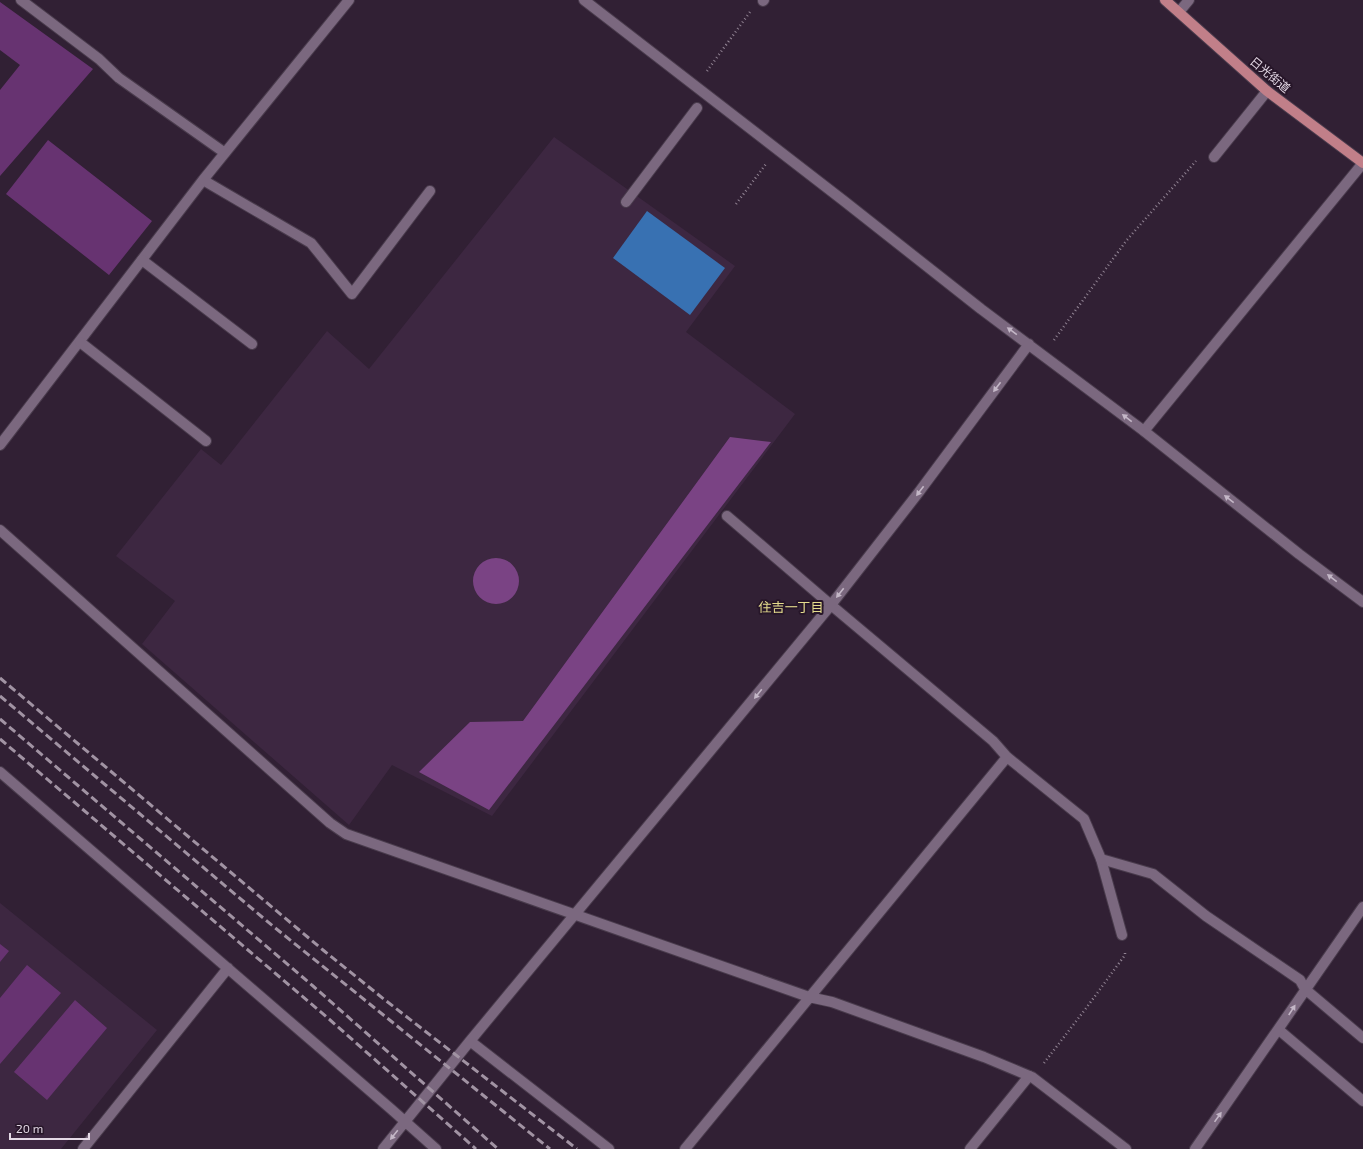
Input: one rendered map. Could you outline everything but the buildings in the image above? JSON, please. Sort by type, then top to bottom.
[{"type":"main road","name":"日光街道","points":[[1165,0],[1268,91],[1363,163]]},
{"type":"street","points":[[21,0],[99,59],[119,78],[225,153]]},
{"type":"street","points":[[0,445],[203,180],[349,0]]},
{"type":"street","points":[[584,0],[981,309],[1144,432],[1299,554],[1363,602]]},
{"type":"street","points":[[1179,12],[1189,0]]},
{"type":"street","points":[[1214,157],[1268,91]]},
{"type":"street","points":[[626,202],[697,108]]},
{"type":"street","points":[[1144,432],[1363,163]]},
{"type":"street","points":[[203,180],[311,243],[352,294],[430,191]]},
{"type":"street","points":[[142,260],[252,344]]},
{"type":"street","points":[[80,342],[206,441]]},
{"type":"street","points":[[383,1149],[470,1041],[831,605],[919,492],[1029,344]]},
{"type":"street","points":[[727,516],[993,740],[1007,757],[1084,819],[1102,859],[1122,935]]},
{"type":"street","points":[[0,530],[330,822],[346,834],[809,997],[832,1002],[984,1057],[1031,1077],[1126,1149]]},
{"type":"street","points":[[685,1149],[1007,757]]},
{"type":"street","points":[[0,772],[406,1121],[436,1149]]},
{"type":"street","points":[[1102,859],[1153,874],[1206,916],[1300,980],[1305,989],[1363,1038]]},
{"type":"street","points":[[1196,1149],[1363,907]]},
{"type":"street","points":[[83,1149],[228,968]]},
{"type":"street","points":[[1279,1030],[1363,1101]]},
{"type":"street","points":[[470,1041],[608,1149]]},
{"type":"street","points":[[970,1149],[1031,1077]]},
{"type":"path","points":[[696,86],[757,2],[763,1]]},
{"type":"path","points":[[736,204],[777,149]]},
{"type":"path","points":[[1043,355],[1126,241],[1168,191],[1205,150],[1214,157]]},
{"type":"path","points":[[1031,1077],[1087,1007],[1125,955],[1122,935]]},
{"type":"shaded area","points":[[0,2],[93,69],[0,176],[0,90],[20,65],[0,50]]},
{"type":"shaded area","points":[[554,137],[735,266],[686,332],[795,414],[492,816],[392,765],[349,825],[142,644],[175,601],[116,556],[201,449],[221,465],[327,331],[369,369]]},
{"type":"shaded area","points":[[48,140],[152,221],[109,275],[6,194]]},
{"type":"shaded area","points":[[730,437],[771,442],[489,810],[419,772],[470,722],[523,721]]},
{"type":"shaded area","points":[[491,558],[501,558],[509,562],[515,568],[519,576],[519,586],[515,594],[509,600],[501,604],[491,604],[483,600],[477,594],[473,586],[473,576],[477,568],[483,562]]},
{"type":"shaded area","points":[[0,903],[157,1030],[61,1149],[0,1149]]},
{"type":"shaded area","points":[[0,944],[9,951],[0,962]]},
{"type":"shaded area","points":[[27,965],[61,993],[0,1064],[0,998]]},
{"type":"shaded area","points":[[75,1000],[107,1028],[47,1100],[14,1072]]},
{"type":"water","points":[[647,211],[725,268],[690,315],[613,258]]},
{"type":"railway","points":[[0,678],[323,950],[577,1149]]},
{"type":"railway","points":[[0,696],[274,927],[550,1149]]},
{"type":"railway","points":[[0,719],[313,986],[498,1149]]},
{"type":"railway","points":[[0,739],[329,1019],[476,1149]]},
{"type":"district","name":"住吉一丁目","points":[[791,607]]}]
